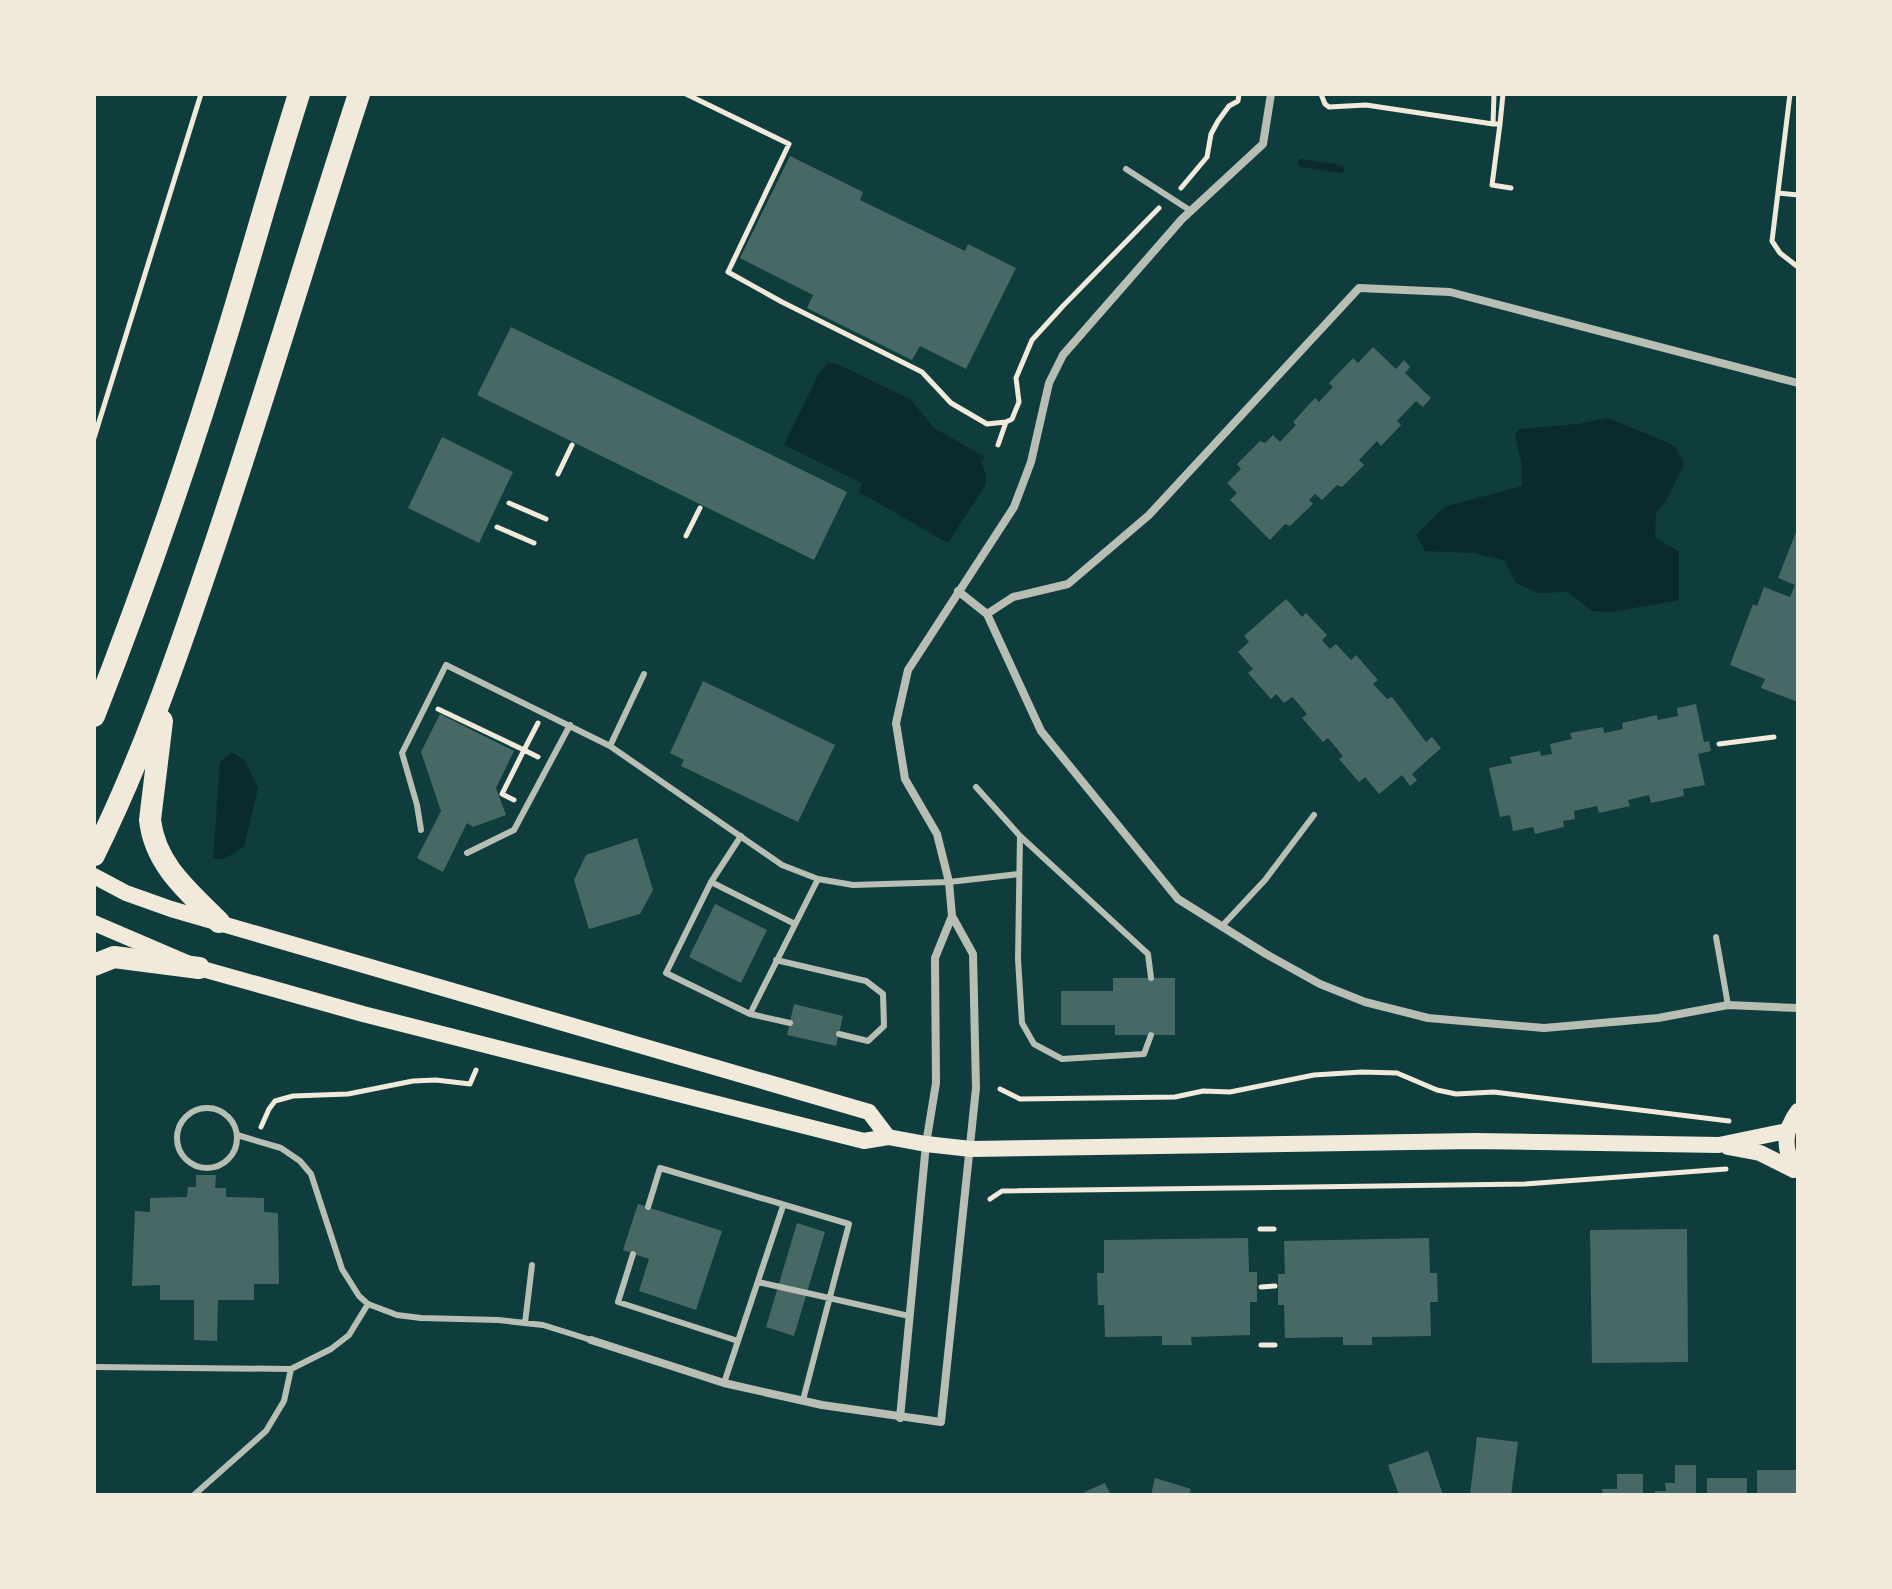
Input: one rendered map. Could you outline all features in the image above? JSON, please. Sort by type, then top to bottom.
[{"type":"highway","points":[[94,716],[161,538],[231,322],[299,94]]},
{"type":"highway","points":[[94,855],[124,792],[166,688],[240,470],[359,94]]},
{"type":"highway","points":[[166,688],[150,820],[152,835],[169,870],[219,922]]},
{"type":"highway","points":[[94,965],[114,957],[199,968]]},
{"type":"main road","points":[[94,876],[126,893],[219,922],[869,1112],[888,1137]]},
{"type":"main road","points":[[94,923],[199,968],[363,1014],[864,1141],[888,1137],[971,1149],[1474,1141],[1719,1145],[1760,1153],[1796,1172]]},
{"type":"main road","points":[[1796,1172],[1786,1148],[1787,1131],[1798,1111]]},
{"type":"main road","points":[[1719,1145],[1787,1131]]},
{"type":"street","points":[[591,1340],[724,1383],[900,1418],[941,1422],[976,1088],[973,954],[952,916],[949,882],[937,834],[905,779],[896,723],[908,670],[1014,507],[1031,462],[1049,383],[1063,355],[1191,211],[1263,144],[1271,94]]},
{"type":"street","points":[[987,614],[1013,597],[1068,584],[1149,515],[1359,288],[1450,292],[1798,383]]},
{"type":"street","points":[[958,591],[987,614],[1041,731],[1178,899],[1320,984],[1365,1002],[1428,1018],[1544,1028],[1658,1018],[1728,1005],[1798,1008]]},
{"type":"street","points":[[900,1418],[926,1144],[936,1083],[935,958],[952,916]]},
{"type":"lane","points":[[1126,169],[1191,211]]},
{"type":"lane","points":[[421,830],[402,753],[446,665],[610,746],[782,865],[818,879],[853,885],[949,882],[1019,874]]},
{"type":"lane","points":[[610,746],[644,674]]},
{"type":"lane","points":[[467,853],[514,830],[570,725]]},
{"type":"lane","points":[[976,787],[1020,836],[1148,954],[1151,978]]},
{"type":"lane","points":[[1222,926],[1265,880],[1314,815]]},
{"type":"lane","points":[[741,836],[711,882],[666,973],[750,1014],[790,1023]]},
{"type":"lane","points":[[1020,836],[1018,959],[1022,1023],[1034,1044],[1062,1059],[1144,1054],[1151,1035]]},
{"type":"lane","points":[[750,1014],[818,879]]},
{"type":"lane","points":[[711,882],[795,924]]},
{"type":"lane","points":[[1716,937],[1728,1005]]},
{"type":"lane","points":[[776,960],[866,981],[883,994],[884,1026],[868,1041],[839,1034]]},
{"type":"lane","points":[[237,1135],[236,1145],[225,1162],[206,1168],[188,1161],[178,1144],[180,1125],[186,1117],[203,1108],[222,1112],[229,1118],[237,1135],[281,1148],[300,1161],[311,1174],[342,1269],[359,1296],[368,1304],[397,1315],[421,1318],[543,1325],[591,1340]]},
{"type":"lane","points":[[648,1207],[660,1168],[849,1224],[803,1400]]},
{"type":"lane","points":[[724,1383],[783,1206]]},
{"type":"lane","points":[[633,1254],[618,1302],[738,1341]]},
{"type":"lane","points":[[525,1323],[532,1265]]},
{"type":"lane","points":[[758,1282],[909,1316]]},
{"type":"lane","points":[[94,1367],[291,1369],[331,1349],[349,1335],[368,1304]]},
{"type":"lane","points":[[194,1495],[266,1431],[284,1401],[291,1369]]},
{"type":"path","points":[[94,438],[201,94]]},
{"type":"path","points":[[686,94],[789,144],[728,272],[922,372],[951,403],[987,424],[1012,419],[1019,402],[1016,378],[1032,340],[1133,234],[1173,199],[1207,157],[1211,134],[1229,106],[1238,101],[1239,94]]},
{"type":"path","points":[[1321,94],[1329,107],[1366,105],[1496,124]]},
{"type":"path","points":[[1494,94],[1496,124],[1492,185],[1511,188]]},
{"type":"path","points":[[1496,124],[1503,94]]},
{"type":"path","points":[[1790,94],[1772,241],[1780,253],[1798,267]]},
{"type":"path","points":[[1778,193],[1798,195]]},
{"type":"path","points":[[998,445],[1006,422]]},
{"type":"path","points":[[558,474],[572,445]]},
{"type":"path","points":[[509,503],[546,519]]},
{"type":"path","points":[[686,536],[700,508]]},
{"type":"path","points":[[497,527],[534,543]]},
{"type":"path","points":[[426,703],[524,750]]},
{"type":"path","points":[[527,807],[502,794],[544,712]]},
{"type":"path","points":[[1719,744],[1774,737]]},
{"type":"path","points":[[259,1141],[261,1126],[275,1101],[293,1096],[348,1094],[413,1081],[470,1084],[476,1070]]},
{"type":"path","points":[[1000,1089],[1020,1099],[1175,1097],[1203,1091],[1230,1092],[1314,1075],[1397,1073],[1437,1090],[1456,1094],[1494,1092],[1743,1123]]},
{"type":"path","points":[[990,1199],[1002,1191],[1525,1184],[1729,1168]]},
{"type":"path","points":[[1260,1229],[1274,1229]]},
{"type":"path","points":[[1261,1287],[1275,1286]]},
{"type":"path","points":[[1261,1345],[1275,1345]]},
{"type":"water","points":[[829,363],[910,399],[934,428],[985,457],[981,463],[986,484],[948,543],[859,492],[862,483],[784,445],[820,371]]},
{"type":"water","points":[[1608,418],[1675,446],[1684,464],[1666,501],[1656,512],[1655,538],[1679,551],[1679,600],[1611,612],[1592,611],[1568,592],[1538,593],[1516,583],[1504,560],[1473,553],[1425,551],[1416,535],[1444,507],[1522,486],[1521,461],[1515,435],[1519,429]]},
{"type":"water","points":[[232,752],[245,761],[258,788],[244,847],[224,859],[213,859],[220,762]]},
{"type":"building","points":[[790,156],[863,192],[860,200],[965,251],[968,244],[1016,268],[966,369],[920,346],[912,360],[807,308],[813,295],[740,258]]},
{"type":"building","points":[[511,327],[847,492],[814,560],[477,395]]},
{"type":"building","points":[[1373,347],[1396,369],[1404,360],[1410,367],[1405,373],[1431,398],[1423,407],[1416,401],[1397,421],[1401,425],[1381,446],[1377,441],[1359,460],[1364,465],[1342,487],[1337,485],[1322,500],[1315,494],[1309,500],[1313,504],[1290,526],[1285,524],[1270,540],[1230,500],[1237,493],[1227,483],[1241,469],[1237,464],[1260,441],[1265,443],[1273,435],[1280,442],[1315,398],[1319,402],[1333,387],[1329,383],[1353,358],[1358,363]]},
{"type":"building","points":[[442,437],[513,472],[479,543],[408,508]]},
{"type":"building","points":[[1798,527],[1798,702],[1761,688],[1765,679],[1730,665],[1753,604],[1757,606],[1764,587],[1790,597],[1795,585],[1778,578]]},
{"type":"building","points":[[1286,599],[1302,617],[1306,613],[1327,635],[1322,640],[1330,649],[1336,644],[1351,660],[1356,655],[1378,680],[1373,684],[1387,699],[1392,697],[1426,742],[1432,737],[1441,748],[1412,774],[1417,780],[1410,786],[1402,775],[1379,794],[1365,777],[1359,782],[1339,759],[1343,756],[1328,738],[1323,742],[1302,718],[1307,714],[1292,697],[1284,703],[1276,694],[1271,699],[1248,673],[1253,669],[1238,652],[1249,642],[1244,636]]},
{"type":"building","points":[[703,681],[835,745],[798,822],[681,766],[684,760],[670,753]]},
{"type":"building","points":[[1696,704],[1704,742],[1709,741],[1711,751],[1698,754],[1705,785],[1683,789],[1684,796],[1651,803],[1649,795],[1628,800],[1630,806],[1599,813],[1597,806],[1574,811],[1575,819],[1563,821],[1564,827],[1535,834],[1533,827],[1513,831],[1510,815],[1500,817],[1489,768],[1512,763],[1510,757],[1540,751],[1541,756],[1552,754],[1550,744],[1572,739],[1570,733],[1603,727],[1604,733],[1623,729],[1622,723],[1657,715],[1658,720],[1678,716],[1677,708]]},
{"type":"building","points":[[440,714],[514,751],[496,788],[506,815],[473,827],[467,823],[443,872],[417,858],[441,811],[421,752]]},
{"type":"building","points":[[637,838],[653,890],[640,914],[589,929],[574,880],[586,855]]},
{"type":"building","points":[[715,904],[767,930],[741,983],[689,957]]},
{"type":"building","points":[[1113,978],[1175,978],[1175,1035],[1115,1035],[1115,1025],[1061,1025],[1061,991],[1113,991]]},
{"type":"building","points":[[794,1004],[843,1016],[836,1046],[787,1035]]},
{"type":"building","points":[[196,1175],[216,1175],[215,1188],[226,1188],[226,1197],[264,1198],[264,1212],[278,1213],[279,1284],[254,1284],[254,1300],[218,1300],[217,1341],[194,1340],[194,1300],[160,1300],[160,1285],[132,1286],[135,1211],[150,1212],[150,1198],[187,1197],[188,1187],[196,1187]]},
{"type":"building","points":[[638,1204],[722,1231],[696,1310],[639,1291],[649,1259],[623,1250]]},
{"type":"building","points":[[797,1223],[825,1232],[794,1336],[766,1327]]},
{"type":"building","points":[[1687,1229],[1688,1362],[1592,1363],[1590,1230]]},
{"type":"building","points":[[1248,1238],[1249,1272],[1257,1272],[1257,1302],[1250,1302],[1250,1335],[1191,1337],[1192,1345],[1162,1345],[1162,1336],[1105,1337],[1104,1305],[1098,1305],[1097,1273],[1104,1273],[1104,1240]]},
{"type":"building","points":[[1429,1238],[1430,1273],[1437,1273],[1438,1302],[1430,1302],[1431,1336],[1372,1337],[1372,1345],[1343,1345],[1343,1337],[1285,1338],[1284,1305],[1278,1305],[1278,1274],[1285,1274],[1284,1241]]},
{"type":"building","points":[[1477,1437],[1518,1442],[1511,1495],[1470,1495]]},
{"type":"building","points":[[1428,1451],[1443,1495],[1399,1495],[1388,1465]]},
{"type":"building","points":[[1675,1465],[1696,1465],[1696,1495],[1655,1495],[1655,1491],[1666,1491],[1665,1483],[1675,1483]]},
{"type":"building","points":[[1757,1470],[1796,1470],[1796,1495],[1757,1495]]},
{"type":"building","points":[[1617,1474],[1643,1474],[1643,1495],[1603,1495],[1602,1489],[1617,1489]]},
{"type":"building","points":[[1155,1478],[1191,1489],[1189,1495],[1151,1495]]},
{"type":"building","points":[[1707,1478],[1747,1478],[1747,1495],[1707,1495]]},
{"type":"building","points":[[1105,1483],[1111,1495],[1078,1495]]},
{"type":"waterway","points":[[1302,163],[1340,169]]}]
